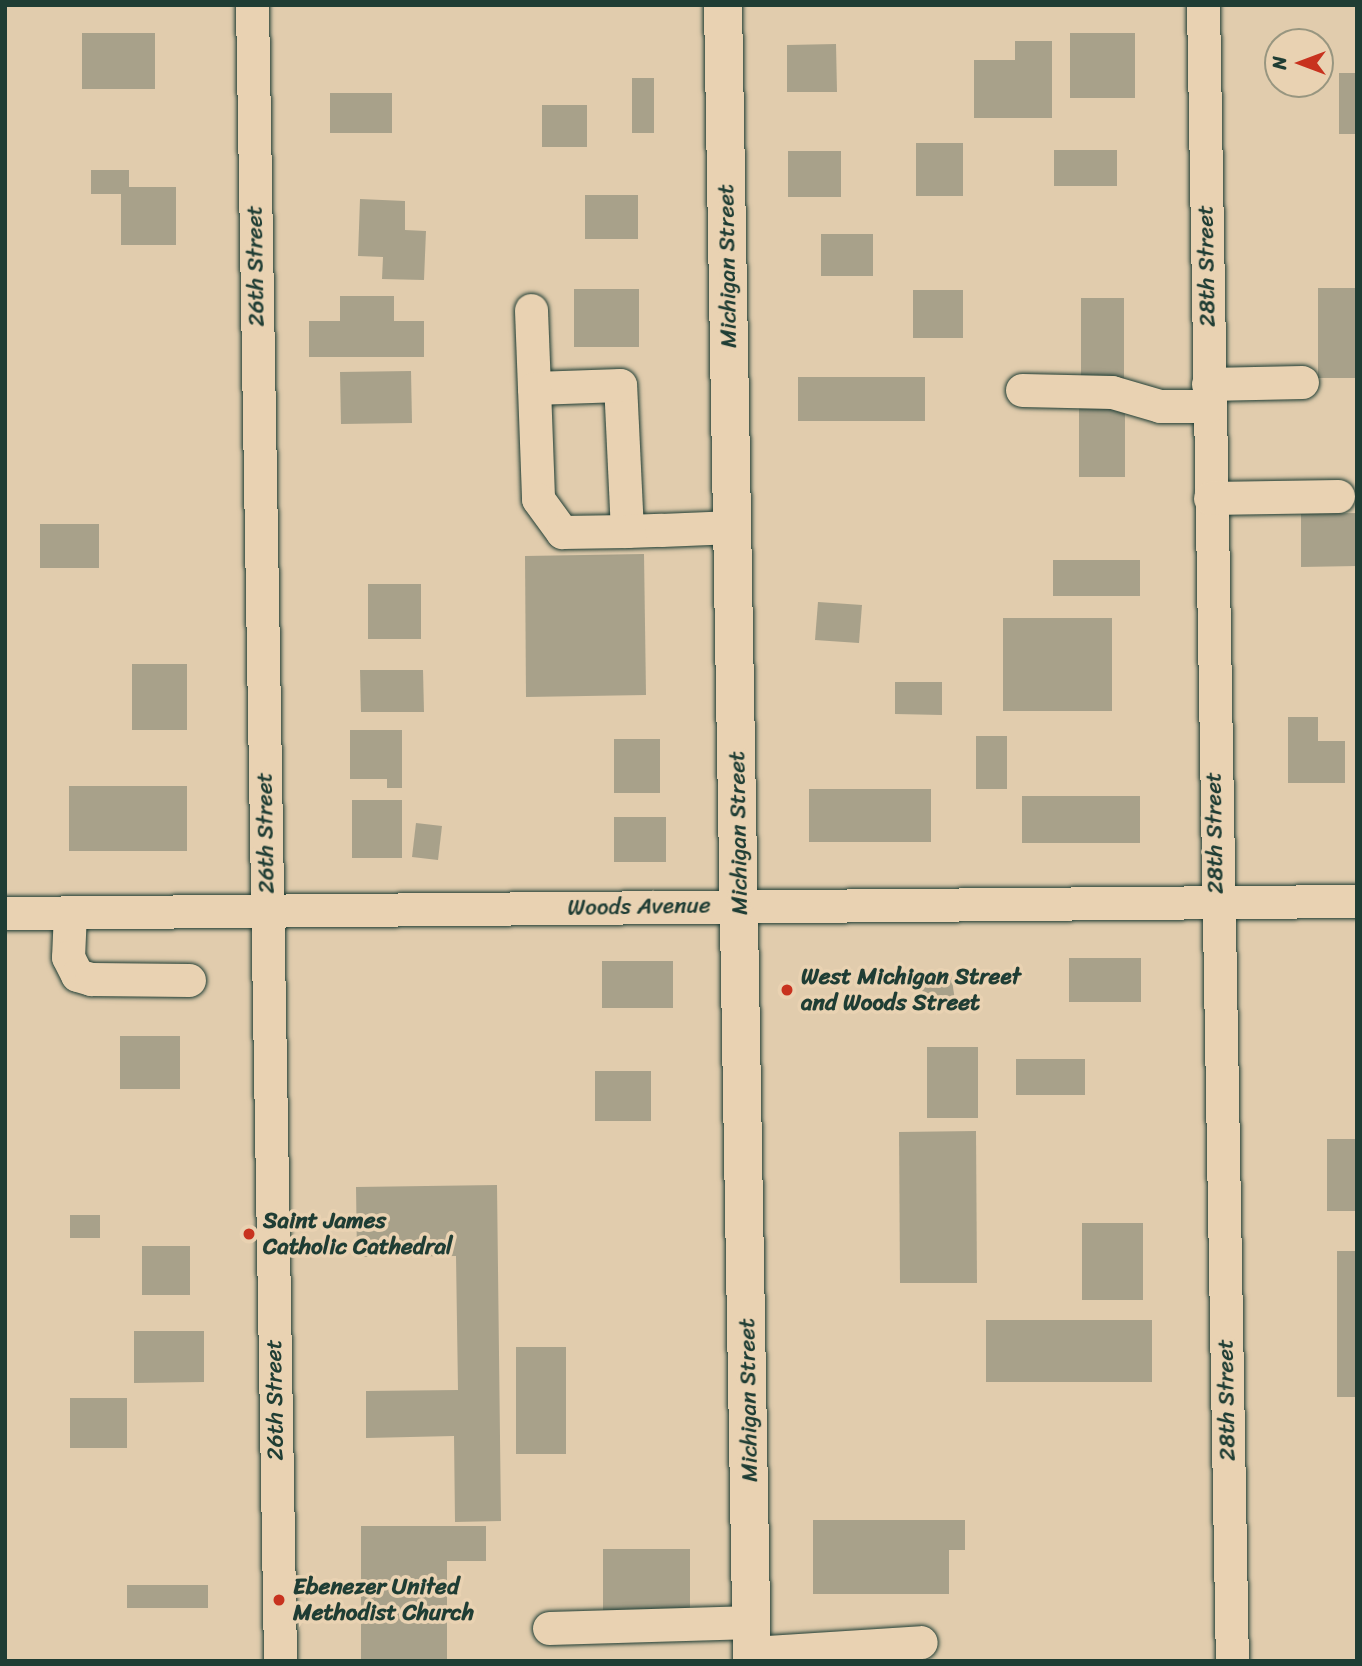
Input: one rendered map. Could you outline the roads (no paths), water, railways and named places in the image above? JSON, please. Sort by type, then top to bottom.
[{"type":"main road","name":"Michigan Street","points":[[723,5],[753,1645]]},
{"type":"street","name":"26th Street","points":[[252,5],[280,1661]]},
{"type":"street","name":"28th Street","points":[[1203,5],[1216,901],[1232,1661]]},
{"type":"street","points":[[531,310],[538,499],[562,533],[733,527]]},
{"type":"street","points":[[1022,390],[1112,392],[1160,405],[1209,395],[1302,383]]},
{"type":"street","points":[[534,388],[620,385],[627,531]]},
{"type":"street","points":[[1210,498],[1338,496]]},
{"type":"street","name":"Woods Avenue","points":[[5,913],[1357,901]]},
{"type":"street","points":[[71,912],[68,957],[77,975],[91,979],[189,980]]},
{"type":"street","points":[[549,1628],[753,1645],[921,1642]]},
{"type":"place","name":"West Michigan Street and Woods Street","points":[[787,990]]},
{"type":"place","name":"Saint James Catholic Cathedral","points":[[249,1234]]},
{"type":"place","name":"Ebenezer United Methodist Church","points":[[279,1600]]}]
